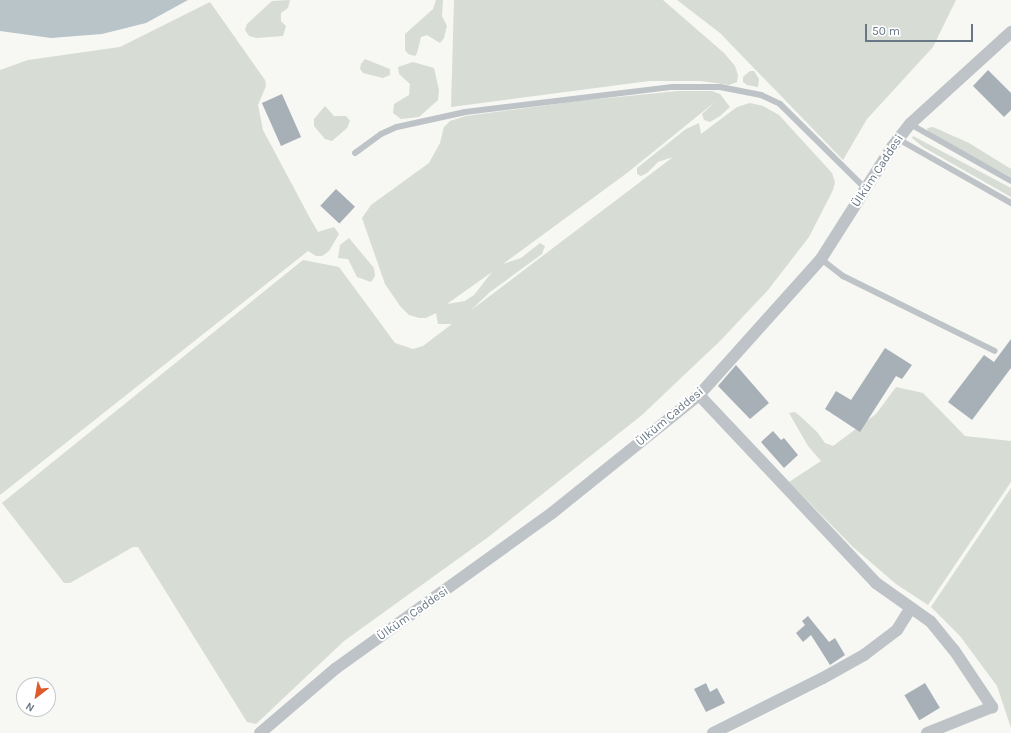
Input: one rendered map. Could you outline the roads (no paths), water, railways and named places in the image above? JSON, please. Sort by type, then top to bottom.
[{"type":"street","name":"Ülküm Caddesi","points":[[260,733],[335,669],[540,522],[699,395],[821,260],[898,140],[910,124],[1011,32]]},
{"type":"street","points":[[699,395],[876,583],[910,609],[931,622],[992,707],[927,733]]},
{"type":"street","points":[[713,733],[823,678],[864,655],[897,630],[910,609]]},
{"type":"lane","points":[[355,153],[381,134],[397,127],[465,112],[673,87],[720,87],[761,95],[780,104],[866,189]]},
{"type":"lane","points":[[910,124],[1011,181]]},
{"type":"lane","points":[[898,140],[1011,203]]},
{"type":"lane","points":[[821,260],[843,276],[995,351]]}]
